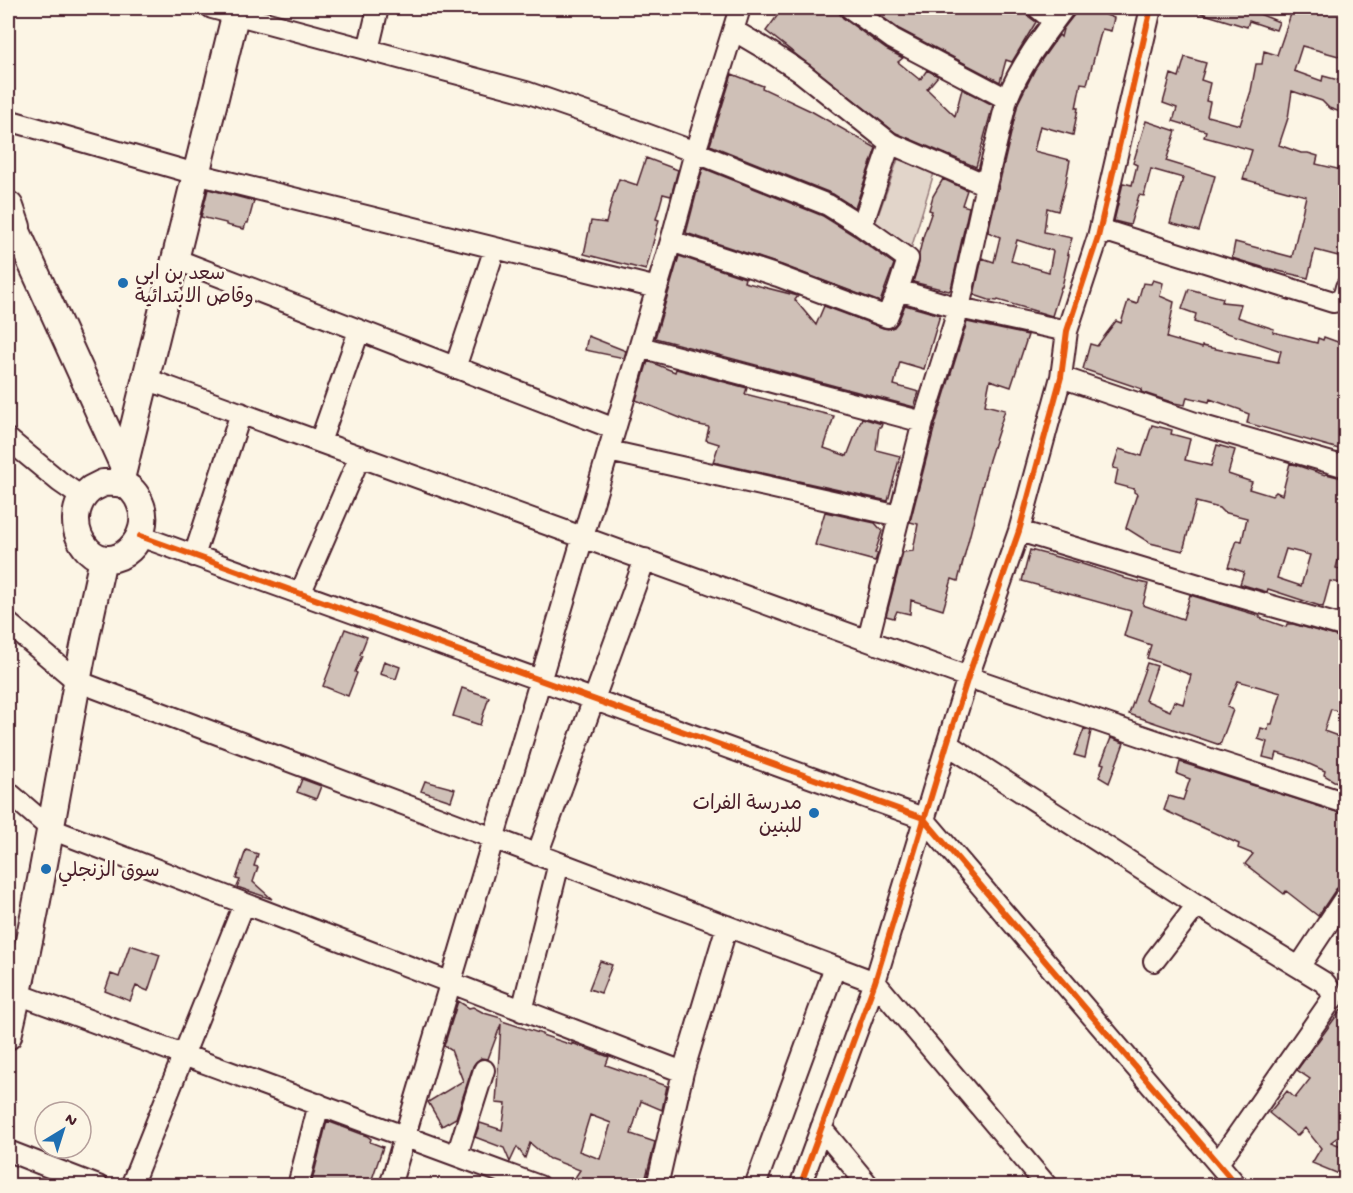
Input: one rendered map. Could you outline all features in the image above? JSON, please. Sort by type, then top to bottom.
[{"type":"main road","points":[[122,475],[196,174],[228,10]]},
{"type":"main road","points":[[10,216],[122,475],[128,487],[138,497],[143,510],[144,523],[134,546],[114,558],[103,559],[92,554],[77,533],[75,521],[77,509],[92,489],[122,475]]},
{"type":"main road","points":[[8,1036],[14,994],[51,829],[77,681],[103,559]]},
{"type":"street","points":[[368,50],[378,8]]},
{"type":"street","points":[[390,1185],[609,451],[695,152],[740,8]]},
{"type":"street","points":[[850,8],[894,39],[1007,99]]},
{"type":"street","points":[[868,640],[923,422],[959,309],[1007,99],[1026,63],[1059,14],[1038,8]]},
{"type":"street","points":[[800,1185],[875,982],[946,744],[1019,531],[1061,377],[1067,331],[1098,237],[1151,8]]},
{"type":"street","points":[[228,10],[526,92],[695,152],[828,205],[908,259],[887,317],[778,276],[671,241]]},
{"type":"street","points":[[733,30],[802,73],[890,143],[986,185]]},
{"type":"street","points":[[8,120],[196,174],[657,288]]},
{"type":"street","points":[[862,226],[890,143]]},
{"type":"street","points":[[1098,237],[1109,232],[1333,302],[1341,299],[1346,287]]},
{"type":"street","points":[[455,368],[495,248]]},
{"type":"street","points":[[175,259],[615,429]]},
{"type":"street","points":[[898,290],[959,309],[1067,331]]},
{"type":"street","points":[[320,442],[359,331]]},
{"type":"street","points":[[639,347],[923,422]]},
{"type":"street","points":[[1061,377],[1203,425],[1346,467]]},
{"type":"street","points":[[146,379],[968,677],[1210,759],[1346,802]]},
{"type":"street","points":[[194,556],[241,413]]},
{"type":"street","points":[[8,439],[83,498]]},
{"type":"street","points":[[609,451],[899,516]]},
{"type":"street","points":[[300,594],[360,456]]},
{"type":"street","points":[[1019,531],[1346,627]]},
{"type":"street","points":[[140,536],[923,818],[1237,1185]]},
{"type":"street","points":[[537,855],[645,559]]},
{"type":"street","points":[[8,623],[77,681],[875,982],[1047,1185]]},
{"type":"street","points":[[946,744],[1197,905],[1325,983],[1330,990],[1333,998],[1218,1163]]},
{"type":"street","points":[[8,792],[51,829],[683,1072]]},
{"type":"street","points":[[522,1011],[559,863]]},
{"type":"street","points":[[1299,967],[1346,896]]},
{"type":"street","points":[[131,1185],[244,903]]},
{"type":"street","points":[[1154,961],[1197,905]]},
{"type":"street","points":[[657,1185],[683,1072],[727,926]]},
{"type":"street","points":[[755,1185],[836,967]]},
{"type":"street","points":[[14,994],[539,1185]]},
{"type":"street","points":[[457,1155],[484,1070]]},
{"type":"street","points":[[298,1185],[319,1104]]},
{"type":"street","points":[[821,1128],[870,1185]]},
{"type":"street","points":[[8,1151],[98,1185]]},
{"type":"shaded area","points":[[898,159],[934,173],[911,249],[875,224]]},
{"type":"building","points":[[783,8],[838,8],[843,18],[886,49],[903,58],[898,62],[920,80],[927,70],[938,76],[927,89],[955,116],[962,89],[993,105],[976,167],[896,133],[766,31]]},
{"type":"building","points":[[870,8],[1017,8],[1036,22],[1012,62],[1006,60],[1000,82],[899,29]]},
{"type":"building","points":[[1076,8],[1107,8],[1106,15],[1114,18],[1111,31],[1102,29],[1087,84],[1081,83],[1073,135],[1040,126],[1034,151],[1070,160],[1058,211],[1047,208],[1044,232],[1072,238],[1062,287],[1052,316],[974,295],[982,258],[994,262],[1000,237],[988,232],[1018,103],[1035,69],[1059,35],[1061,37],[1063,29],[1074,15]],"holes":[[[1017,240],[1053,251],[1049,272],[1011,261]]]},
{"type":"building","points":[[1192,8],[1245,8],[1279,22],[1276,30],[1249,21],[1247,27],[1191,10]]},
{"type":"building","points":[[1293,8],[1346,8],[1346,58],[1302,46],[1294,71],[1322,81],[1323,76],[1346,82],[1346,114],[1329,108],[1322,101],[1292,91],[1288,118],[1279,145],[1318,156],[1316,164],[1346,171],[1346,212],[1341,232],[1346,232],[1346,258],[1315,250],[1308,278],[1232,258],[1235,242],[1292,257],[1306,196],[1243,179],[1252,150],[1204,137],[1206,131],[1173,121],[1177,108],[1163,103],[1171,74],[1179,77],[1185,57],[1206,63],[1201,80],[1210,83],[1206,101],[1210,102],[1207,116],[1240,125],[1251,91],[1256,64],[1262,64],[1264,51],[1277,55]]},
{"type":"building","points":[[732,74],[763,86],[762,88],[811,111],[876,148],[855,208],[833,194],[710,145]]},
{"type":"building","points":[[1146,121],[1176,131],[1166,161],[1215,176],[1199,231],[1170,223],[1183,178],[1151,169],[1144,196],[1139,195],[1130,225],[1114,221],[1123,183],[1132,185],[1137,165],[1133,163]]},
{"type":"building","points":[[646,158],[678,170],[671,196],[663,194],[646,270],[584,254],[591,221],[606,223],[619,179],[637,185]]},
{"type":"building","points":[[703,168],[823,216],[894,264],[880,302],[782,265],[686,233]]},
{"type":"building","points":[[943,179],[967,190],[962,205],[969,207],[949,291],[913,282],[923,237],[932,211],[929,210],[933,196]]},
{"type":"building","points":[[208,189],[254,201],[244,229],[201,217]]},
{"type":"building","points":[[679,256],[745,278],[744,282],[798,296],[795,300],[816,325],[824,306],[888,329],[894,327],[898,322],[905,305],[940,315],[924,369],[900,362],[894,385],[919,392],[914,407],[655,338]]},
{"type":"building","points":[[1153,280],[1163,283],[1160,296],[1174,302],[1167,338],[1202,348],[1202,346],[1278,362],[1281,351],[1194,322],[1196,314],[1182,309],[1189,289],[1223,298],[1222,302],[1241,304],[1237,317],[1274,329],[1273,332],[1317,343],[1318,338],[1323,340],[1324,337],[1346,345],[1346,451],[1247,423],[1249,414],[1210,399],[1209,402],[1187,397],[1185,405],[1174,403],[1141,392],[1142,389],[1083,369],[1090,344],[1097,346],[1116,321],[1121,323],[1128,301],[1137,304],[1143,283],[1151,284]]},
{"type":"building","points":[[967,322],[1028,335],[1011,387],[990,380],[985,405],[1005,410],[989,460],[958,581],[952,579],[943,610],[911,600],[910,614],[897,611],[894,618],[886,616],[903,552],[913,551],[918,524],[910,522],[935,425]]},
{"type":"building","points":[[588,336],[626,351],[624,358],[585,350]]},
{"type":"building","points":[[648,361],[675,372],[676,369],[747,388],[745,394],[834,416],[824,448],[847,456],[862,418],[882,424],[879,427],[876,450],[900,456],[888,501],[713,462],[719,444],[706,440],[709,427],[695,424],[636,400]]},
{"type":"building","points":[[1152,425],[1172,430],[1171,434],[1190,439],[1185,460],[1211,466],[1217,445],[1235,450],[1228,474],[1252,482],[1249,489],[1272,496],[1276,492],[1282,495],[1290,463],[1325,475],[1346,479],[1346,531],[1336,568],[1346,571],[1346,584],[1330,581],[1323,607],[1268,589],[1267,592],[1240,584],[1244,572],[1228,567],[1237,540],[1242,541],[1247,518],[1196,502],[1183,551],[1150,543],[1126,528],[1137,494],[1134,489],[1115,484],[1118,469],[1113,468],[1119,449],[1142,456]],"holes":[[[1286,549],[1310,555],[1301,586],[1277,578]]]},
{"type":"building","points":[[825,512],[875,523],[882,531],[875,553],[878,553],[875,561],[815,545]]},
{"type":"building","points":[[1030,550],[1148,584],[1143,605],[1183,619],[1190,595],[1260,616],[1260,618],[1286,627],[1287,624],[1293,624],[1346,639],[1346,714],[1331,709],[1324,731],[1346,739],[1346,784],[1334,781],[1324,775],[1325,771],[1300,760],[1277,753],[1275,760],[1263,757],[1267,742],[1258,739],[1261,728],[1268,730],[1269,724],[1272,724],[1281,693],[1238,681],[1227,707],[1233,710],[1220,745],[1129,714],[1147,663],[1157,666],[1145,700],[1170,711],[1174,701],[1183,704],[1191,675],[1147,658],[1151,645],[1124,636],[1131,611],[1022,581]]},
{"type":"building","points":[[345,629],[367,637],[348,696],[323,686]]},
{"type":"building","points":[[384,661],[400,667],[396,679],[380,674]]},
{"type":"building","points":[[462,688],[489,697],[480,725],[453,716]]},
{"type":"building","points":[[1084,729],[1091,731],[1085,758],[1074,755]]},
{"type":"building","points":[[1111,738],[1124,743],[1109,783],[1099,777],[1104,764],[1101,763]]},
{"type":"building","points":[[1180,762],[1346,815],[1346,842],[1341,849],[1346,852],[1346,884],[1336,889],[1318,916],[1286,891],[1284,894],[1245,864],[1253,854],[1238,848],[1239,844],[1164,810],[1169,796],[1183,800],[1190,779],[1177,774]]},
{"type":"building","points":[[302,779],[321,786],[316,799],[297,792]]},
{"type":"building","points":[[425,781],[455,789],[451,801],[421,791]]},
{"type":"building","points":[[246,850],[258,854],[254,866],[258,867],[253,882],[272,899],[237,887],[240,880],[236,879]]},
{"type":"building","points":[[130,945],[160,955],[148,991],[136,986],[130,1001],[105,991],[111,974],[119,977]]},
{"type":"building","points":[[600,961],[612,965],[601,993],[589,989]]},
{"type":"building","points":[[458,1001],[469,1008],[473,1007],[501,1018],[502,1021],[609,1057],[606,1065],[667,1086],[662,1110],[641,1101],[631,1134],[655,1142],[644,1185],[593,1185],[574,1179],[580,1170],[549,1159],[530,1143],[525,1158],[517,1147],[510,1162],[504,1148],[475,1137],[480,1123],[502,1130],[506,1104],[496,1103],[501,1024],[488,1059],[481,1058],[473,1066],[456,1118],[442,1126],[428,1102],[463,1081],[451,1050],[444,1046]],"holes":[[[590,1115],[611,1123],[600,1159],[579,1151]]]},
{"type":"building","points":[[1346,1003],[1346,1103],[1343,1106],[1346,1110],[1346,1131],[1331,1142],[1346,1148],[1346,1156],[1339,1174],[1312,1163],[1321,1148],[1305,1128],[1297,1136],[1269,1113],[1287,1091],[1295,1098],[1310,1079],[1297,1070]]},
{"type":"building","points":[[327,1121],[367,1136],[371,1139],[370,1142],[383,1147],[370,1185],[311,1185]]},
{"type":"cycle path","points":[[800,1186],[875,982],[968,677],[1019,531],[1061,377],[1067,331],[1098,237],[1151,8]]},
{"type":"cycle path","points":[[140,536],[923,818],[1237,1186]]},
{"type":"place","name":"سعد بن ابي وقاص الابتدائية","points":[[123,283]]},
{"type":"place","name":"مدرسة الفرات للبنين","points":[[814,813]]},
{"type":"place","name":"سوق الزنجلي","points":[[46,869]]}]
